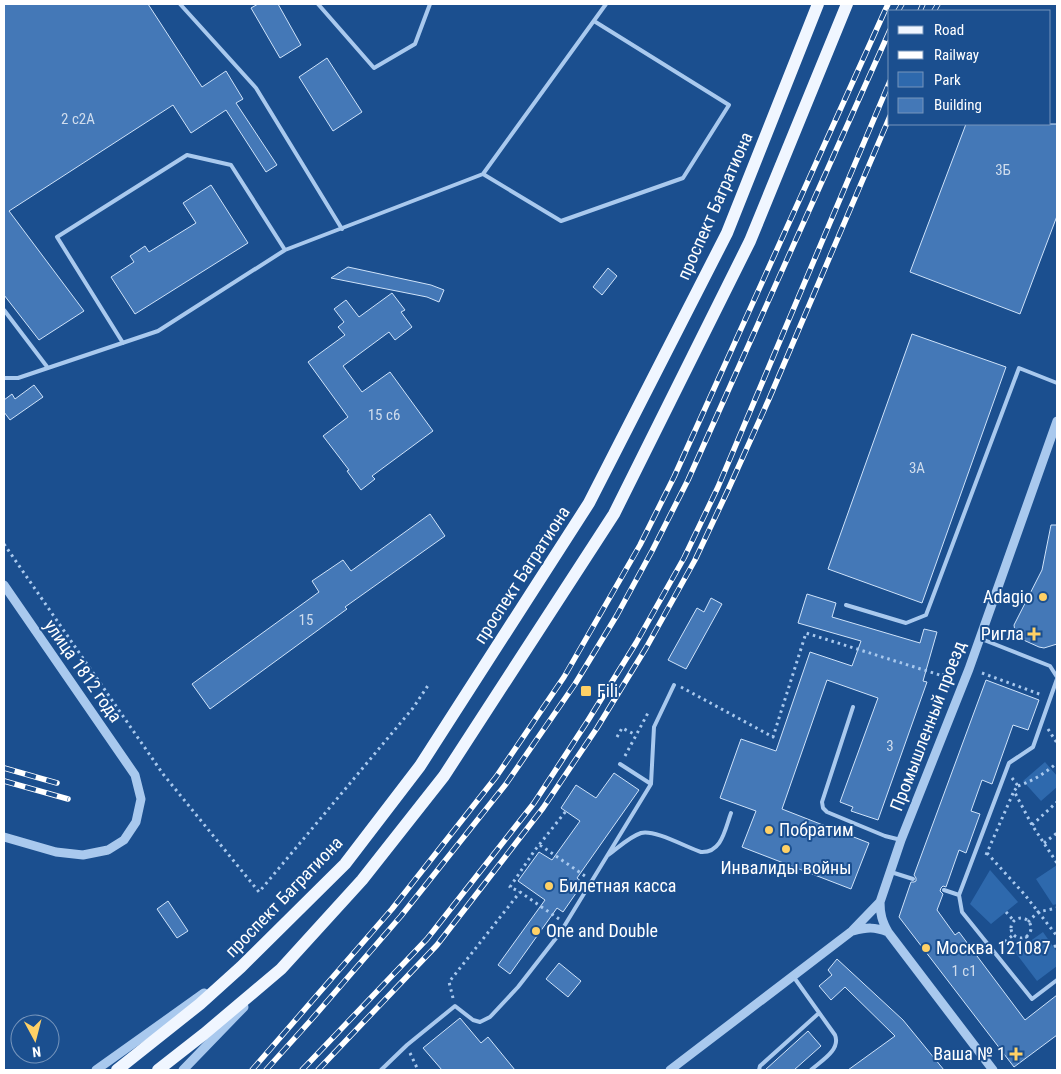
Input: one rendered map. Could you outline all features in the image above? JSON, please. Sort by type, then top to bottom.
[{"type":"main road","name":"проспект Багратиона","points":[[117,1070],[200,1004],[241,967],[345,864],[420,766],[589,503],[727,233],[818,4]]},
{"type":"main road","points":[[158,1070],[281,969],[362,880],[444,776],[614,514],[750,240],[847,4]]},
{"type":"street","name":"Промышленный проезд","points":[[673,1069],[852,931],[880,902],[980,638],[1057,421]]},
{"type":"street","name":"улица 1812 года","points":[[4,585],[135,775],[141,799],[136,822],[124,840],[108,850],[83,855],[56,852],[4,837]]},
{"type":"street","points":[[880,902],[882,921],[888,932],[994,1070]]},
{"type":"street","points":[[852,931],[867,927],[888,932]]},
{"type":"street","points":[[96,1070],[241,967]]},
{"type":"street","points":[[183,1070],[281,969]]},
{"type":"lane","points":[[180,4],[256,88],[342,228]]},
{"type":"lane","points":[[318,4],[374,68],[415,44],[430,4]]},
{"type":"lane","points":[[4,378],[18,378],[158,331],[285,250],[484,174],[606,4]]},
{"type":"lane","points":[[484,174],[561,221],[683,178],[729,105],[594,20]]},
{"type":"lane","points":[[123,343],[57,237],[186,155],[231,165],[285,250]]},
{"type":"lane","points":[[4,310],[48,368]]},
{"type":"lane","points":[[846,605],[906,623],[926,615],[1019,368],[1057,383]]},
{"type":"lane","points":[[980,638],[1050,666],[1057,678],[1033,747],[1009,763],[1006,770],[959,894],[962,912],[1032,999],[1057,980]]},
{"type":"lane","points":[[381,1070],[407,1045],[455,1006],[472,1020],[480,1022],[490,1018],[525,978],[560,933],[650,784],[654,727],[674,684]]},
{"type":"lane","points":[[854,707],[822,802],[824,808],[827,812],[886,836],[902,840]]},
{"type":"lane","points":[[620,764],[650,784]]},
{"type":"lane","points":[[607,856],[642,833],[652,833],[706,853],[718,846],[731,813]]},
{"type":"lane","points":[[891,872],[913,879]]},
{"type":"lane","points":[[944,890],[959,894]]},
{"type":"lane","points":[[793,976],[835,1034],[837,1040],[833,1052],[811,1070]]},
{"type":"lane","points":[[759,1070],[760,1066],[819,1012]]},
{"type":"path","points":[[4,544],[163,774],[259,892],[413,708],[429,684]]},
{"type":"path","points":[[674,684],[772,737],[806,633],[943,676],[949,662]]},
{"type":"path","points":[[982,673],[1051,698]]},
{"type":"path","points":[[620,764],[643,723]]},
{"type":"path","points":[[617,737],[622,728],[636,735]]},
{"type":"path","points":[[984,861],[1014,791],[1018,786],[1032,781],[1057,763]]},
{"type":"path","points":[[1006,770],[1018,786]]},
{"type":"path","points":[[1014,791],[1032,825],[1057,863]]},
{"type":"path","points":[[1032,825],[1057,802]]},
{"type":"path","points":[[565,924],[510,887],[535,850],[566,811]]},
{"type":"path","points":[[1044,843],[1057,832]]},
{"type":"path","points":[[540,845],[592,880]]},
{"type":"path","points":[[987,853],[1057,936]]},
{"type":"path","points":[[455,1006],[449,982],[520,892]]},
{"type":"path","points":[[1028,922],[1038,912],[1057,908]]},
{"type":"path","points":[[1006,912],[1014,921]]},
{"type":"path","points":[[1023,918],[1028,922],[1030,931],[1026,936],[1019,938],[1014,935],[1011,929],[1014,921],[1023,918]]},
{"type":"path","points":[[994,952],[1014,935]]},
{"type":"path","points":[[1026,936],[1029,942]]},
{"type":"path","points":[[407,1045],[418,1070]]},
{"type":"green space","points":[[1045,762],[1057,776],[1057,787],[1041,801],[1023,781]]},
{"type":"green space","points":[[1057,865],[1057,904],[1053,905],[1036,879]]},
{"type":"green space","points":[[990,870],[1018,902],[991,924],[970,904]]},
{"type":"green space","points":[[1043,932],[1057,952],[1057,966],[1037,981],[1015,952]]},
{"type":"building","points":[[4,4],[148,4],[202,87],[226,71],[243,99],[236,103],[277,165],[266,172],[226,110],[191,133],[173,105],[9,211],[84,311],[39,340],[4,295]]},
{"type":"building","points":[[258,4],[278,4],[301,45],[280,58],[251,8]]},
{"type":"building","points":[[327,58],[362,112],[333,131],[299,77]]},
{"type":"building","points":[[1057,124],[1057,216],[1020,314],[910,272],[966,125]]},
{"type":"building","points":[[211,185],[248,243],[135,314],[111,277],[134,262],[130,256],[145,246],[149,252],[196,223],[183,203]]},
{"type":"building","points":[[348,267],[431,285],[444,290],[439,302],[427,297],[331,278]]},
{"type":"building","points":[[608,268],[617,276],[602,295],[593,287]]},
{"type":"building","points":[[392,293],[405,310],[401,312],[412,327],[395,340],[389,332],[343,366],[362,392],[390,372],[433,431],[372,476],[375,479],[361,490],[347,471],[349,470],[323,436],[348,417],[308,362],[345,335],[338,327],[344,322],[334,309],[346,300],[359,317]]},
{"type":"building","points":[[912,334],[1006,367],[922,603],[828,569]]},
{"type":"building","points":[[34,385],[43,397],[10,420],[4,412],[4,400],[12,394],[15,399]]},
{"type":"building","points":[[430,514],[445,536],[345,607],[347,609],[210,709],[192,684],[319,592],[312,581],[343,560],[351,571]]},
{"type":"building","name":"Adagio","points":[[1051,525],[1057,525],[1057,644],[1044,648],[1019,638],[1015,632],[1014,625],[1042,570]]},
{"type":"building","points":[[807,594],[836,603],[832,617],[920,643],[924,629],[937,632],[923,681],[927,682],[878,820],[851,811],[853,807],[840,802],[878,698],[827,680],[782,809],[869,843],[851,889],[742,847],[756,811],[720,798],[741,739],[776,751],[810,652],[852,666],[861,641],[798,623]]},
{"type":"building","points":[[711,598],[722,604],[686,669],[668,660],[697,608],[704,612]]},
{"type":"building","points":[[986,680],[1039,700],[1028,730],[1013,725],[992,784],[982,780],[971,811],[980,814],[966,853],[959,850],[946,887],[943,886],[941,888],[940,891],[943,894],[937,910],[955,935],[959,932],[1025,1020],[1057,995],[1057,1035],[1014,1067],[899,917],[911,882],[916,881],[914,875]]},
{"type":"building","points":[[614,773],[639,790],[577,878],[583,883],[563,912],[557,908],[510,974],[498,965],[545,900],[518,881],[539,852],[552,860],[580,821],[561,808],[576,785],[596,798]]},
{"type":"building","points":[[168,901],[188,931],[177,938],[157,909]]},
{"type":"building","points":[[837,959],[903,1020],[944,1070],[848,1070],[895,1036],[845,987],[831,1000],[819,986],[832,975],[828,970]]},
{"type":"building","points":[[559,963],[581,981],[568,997],[546,979]]},
{"type":"building","points":[[460,1018],[481,1043],[488,1037],[515,1070],[442,1070],[423,1048]]},
{"type":"building","points":[[808,1031],[821,1046],[794,1070],[765,1070]]},
{"type":"railway","points":[[252,1070],[392,909],[496,777],[564,677],[640,545],[674,477],[888,4]]},
{"type":"railway","points":[[899,10],[902,4]]},
{"type":"railway","points":[[920,10],[923,4]]},
{"type":"railway","points":[[935,10],[938,4]]},
{"type":"railway","points":[[266,1070],[401,916],[506,784],[575,684],[617,615],[688,480],[888,34]]},
{"type":"railway","points":[[302,1070],[427,939],[534,803],[636,643],[684,558],[718,487],[888,86]]},
{"type":"railway","points":[[318,1070],[437,945],[543,808],[597,728],[646,648],[695,560],[728,490],[888,121]]},
{"type":"railway","points":[[4,768],[57,783]]},
{"type":"railway","points":[[4,781],[68,799]]},
{"type":"place","name":"Adagio","points":[[1043,597]]},
{"type":"place","name":"Ригла","points":[[1034,634]]},
{"type":"place","name":"Fili","points":[[586,691]]},
{"type":"place","name":"Побратим","points":[[769,830]]},
{"type":"place","name":"Инвалиды войны","points":[[786,849]]},
{"type":"place","name":"Билетная касса","points":[[549,886]]},
{"type":"place","name":"One and Double","points":[[536,931]]},
{"type":"place","name":"Москва 121087","points":[[926,948]]},
{"type":"place","name":"Ваша № 1","points":[[1016,1054]]}]
